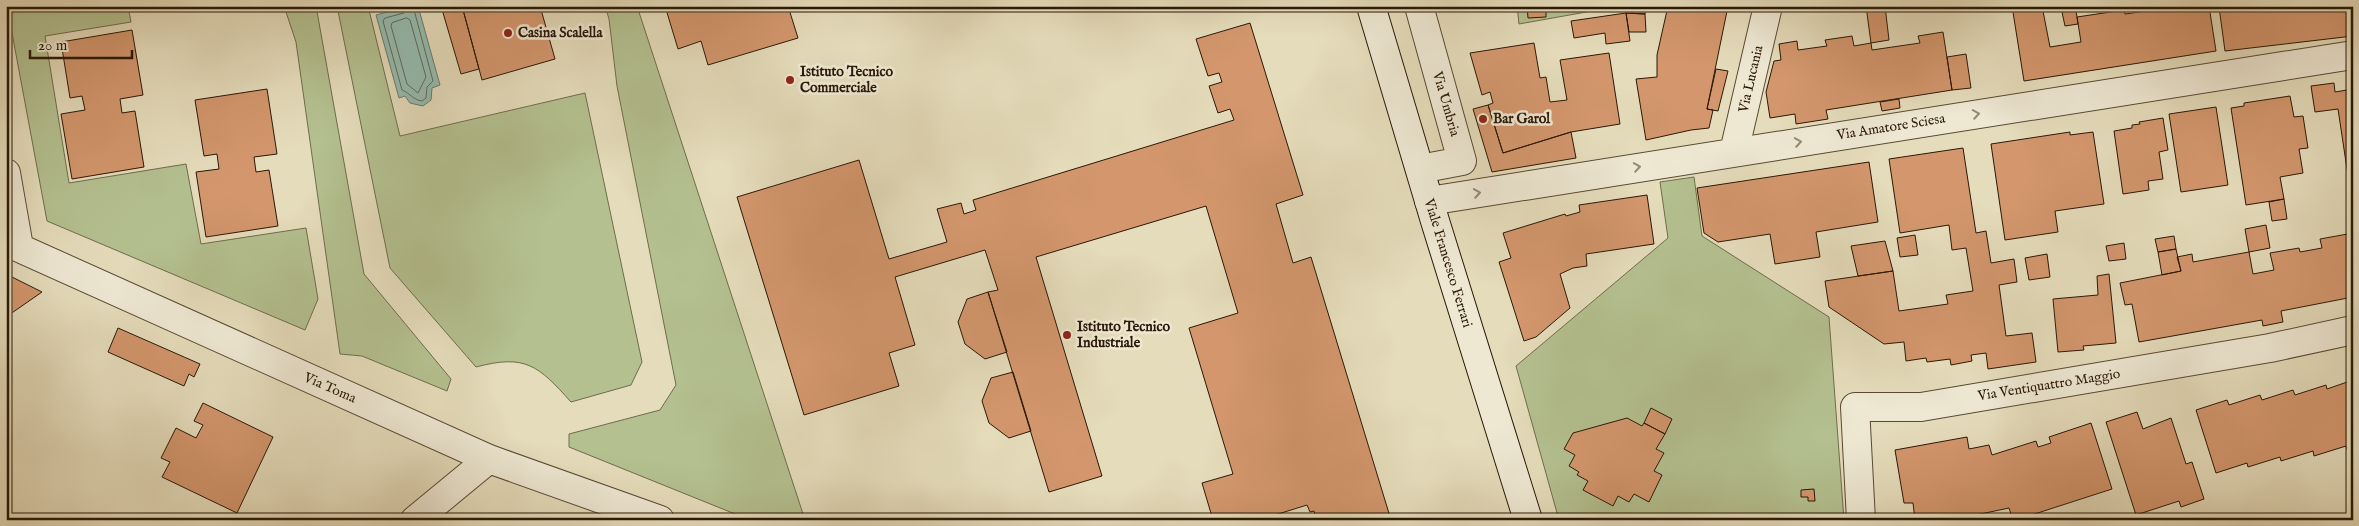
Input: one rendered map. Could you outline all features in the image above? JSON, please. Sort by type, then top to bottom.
[{"type":"street","name":"Viale Francesco Ferrari","points":[[1371,6],[1528,520]]},
{"type":"street","name":"Via Umbria","points":[[1419,6],[1462,161],[1420,169]]},
{"type":"street","name":"Via Lucania","points":[[1734,152],[1768,6]]},
{"type":"street","name":"Via Amatore Sciesa","points":[[1429,201],[2353,55]]},
{"type":"street","points":[[6,172],[13,245]]},
{"type":"street","name":"Via Toma","points":[[13,245],[488,459],[660,520]]},
{"type":"street","name":"Via Ventiquattro Maggio","points":[[1861,520],[1855,407],[1921,407],[2270,348],[2353,330]]},
{"type":"street","points":[[415,520],[488,459]]},
{"type":"green space","points":[[7,6],[128,6],[131,22],[45,36],[69,183],[186,164],[201,244],[306,228],[318,299],[305,330],[47,221]]},
{"type":"green space","points":[[284,6],[316,6],[364,274],[451,379],[447,391],[362,356],[340,354],[296,42]]},
{"type":"green space","points":[[337,6],[368,6],[400,136],[585,93],[642,362],[631,385],[571,402],[549,379],[530,366],[507,362],[476,367],[390,268]]},
{"type":"green space","points":[[605,6],[637,6],[805,520],[750,520],[569,447],[569,434],[660,410],[676,385],[617,86],[609,19]]},
{"type":"green space","points":[[1517,6],[1620,6],[1519,24]]},
{"type":"green space","points":[[1694,177],[1702,236],[1829,317],[1844,520],[1559,520],[1516,366],[1668,238],[1660,182]]},
{"type":"water","points":[[410,6],[418,6],[440,85],[432,88],[431,100],[423,106],[410,103],[405,96],[399,98],[376,15]]},
{"type":"building","points":[[441,6],[450,6],[451,9],[462,6],[479,69],[461,74]]},
{"type":"building","name":"Casina Scalella","points":[[462,6],[540,6],[555,59],[482,80]]},
{"type":"building","points":[[665,6],[788,6],[798,38],[708,65],[701,41],[678,49]]},
{"type":"building","points":[[1527,6],[1546,6],[1546,17],[1528,18]]},
{"type":"building","points":[[1625,6],[1647,6],[1645,14],[1626,13]]},
{"type":"building","points":[[1668,6],[1705,6],[1727,11],[1707,109],[1713,110],[1709,128],[1646,140],[1636,79],[1657,77],[1657,55]]},
{"type":"building","points":[[1866,6],[1885,6],[1889,40],[1871,43]]},
{"type":"building","points":[[2012,6],[2042,6],[2050,47],[2081,42],[2077,17],[2124,10],[2125,14],[2146,11],[2145,6],[2209,6],[2216,51],[2024,81]]},
{"type":"building","points":[[2353,6],[2353,36],[2225,51],[2219,7]]},
{"type":"building","points":[[2076,10],[2078,24],[2065,26],[2062,12]]},
{"type":"building","points":[[1626,13],[1645,14],[1646,32],[1629,32]]},
{"type":"building","points":[[1626,13],[1630,41],[1606,44],[1605,33],[1574,38],[1571,21]]},
{"type":"building","points":[[1250,23],[1303,195],[1276,204],[1293,263],[1311,257],[1391,520],[1317,520],[1314,511],[1310,512],[1307,505],[1259,520],[1213,520],[1202,483],[1233,474],[1189,328],[1238,313],[1206,206],[1036,257],[1102,476],[1049,492],[988,292],[998,290],[985,250],[895,277],[915,345],[889,353],[899,386],[804,415],[737,197],[859,160],[889,259],[947,242],[937,209],[961,203],[964,214],[976,210],[973,200],[1234,120],[1230,109],[1218,113],[1209,86],[1222,82],[1219,73],[1208,76],[1196,39]]},
{"type":"building","points":[[132,30],[143,95],[120,99],[122,113],[135,111],[144,167],[72,179],[61,114],[85,110],[82,96],[70,98],[61,42]]},
{"type":"building","points":[[1943,32],[1952,90],[1826,110],[1828,119],[1796,124],[1795,114],[1770,118],[1766,92],[1774,61],[1781,60],[1779,44],[1797,41],[1798,50],[1827,46],[1825,40],[1852,36],[1854,46],[1871,43],[1872,50],[1920,43],[1918,36]]},
{"type":"building","points":[[1534,43],[1540,78],[1546,77],[1550,102],[1567,100],[1560,60],[1609,53],[1620,124],[1571,132],[1503,153],[1488,105],[1493,103],[1490,92],[1482,95],[1470,53]]},
{"type":"building","points":[[1966,54],[1971,88],[1952,90],[1947,57]]},
{"type":"building","points":[[1716,69],[1728,71],[1718,111],[1707,109]]},
{"type":"building","points":[[2334,83],[2335,92],[2353,89],[2353,188],[2350,189],[2338,109],[2315,112],[2311,86]]},
{"type":"building","points":[[267,89],[277,154],[254,157],[256,172],[269,170],[278,226],[206,237],[196,172],[219,169],[217,154],[204,156],[195,100]]},
{"type":"building","points":[[2290,96],[2294,117],[2303,116],[2308,148],[2299,149],[2303,173],[2280,177],[2284,199],[2246,205],[2231,108],[2244,106],[2244,103]]},
{"type":"building","points":[[1899,99],[1900,108],[1882,111],[1880,102]]},
{"type":"building","points":[[1488,105],[1503,153],[1571,132],[1576,158],[1492,172],[1473,109]]},
{"type":"building","points":[[2216,107],[2228,185],[2181,192],[2169,114]]},
{"type":"building","points":[[2163,118],[2168,150],[2159,152],[2163,179],[2148,181],[2149,190],[2123,194],[2114,131],[2132,128],[2132,125],[2140,124],[2139,122]]},
{"type":"building","points":[[2070,132],[2070,135],[2093,132],[2104,204],[2055,211],[2058,232],[2005,240],[1991,144]]},
{"type":"building","points":[[1963,148],[1976,233],[1986,231],[1991,263],[2014,259],[2017,282],[1999,285],[2006,336],[2032,333],[2036,362],[1988,369],[1986,353],[1971,355],[1972,361],[1951,365],[1950,359],[1927,362],[1926,358],[1906,361],[1904,342],[1884,344],[1829,307],[1825,281],[1893,271],[1899,311],[1948,304],[1946,295],[1973,291],[1966,248],[1952,250],[1949,225],[1900,233],[1889,159]]},
{"type":"building","points":[[1869,162],[1878,222],[1816,232],[1820,257],[1775,264],[1770,234],[1718,242],[1704,233],[1697,188]]},
{"type":"building","points":[[1647,195],[1654,244],[1586,254],[1587,266],[1573,268],[1560,274],[1570,308],[1536,337],[1524,341],[1499,262],[1511,258],[1503,233],[1565,214],[1566,216],[1580,212],[1579,205]]},
{"type":"building","points":[[2284,199],[2287,219],[2272,221],[2269,202]]},
{"type":"building","points":[[2266,225],[2270,248],[2249,252],[2245,229]]},
{"type":"building","points":[[2353,233],[2353,297],[2281,311],[2283,322],[2263,326],[2262,320],[2139,342],[2132,304],[2125,305],[2120,283],[2181,271],[2177,257],[2192,254],[2193,262],[2249,252],[2253,274],[2274,270],[2270,253],[2299,248],[2300,252],[2322,248],[2320,239]]},
{"type":"building","points":[[1915,235],[1918,255],[1900,257],[1897,238]]},
{"type":"building","points":[[2174,236],[2176,249],[2158,252],[2155,239]]},
{"type":"building","points":[[1885,241],[1893,271],[1858,276],[1851,246]]},
{"type":"building","points":[[2124,243],[2126,259],[2109,261],[2106,246]]},
{"type":"building","points":[[2176,249],[2181,271],[2162,275],[2158,252]]},
{"type":"building","points":[[2047,254],[2050,277],[2029,280],[2025,258]]},
{"type":"building","points":[[6,274],[42,292],[6,317]]},
{"type":"building","points":[[2109,274],[2116,343],[2083,346],[2084,350],[2058,352],[2053,299],[2098,295],[2097,276]]},
{"type":"building","points":[[988,292],[1007,352],[985,359],[965,344],[958,322],[967,299]]},
{"type":"building","points":[[118,328],[200,364],[194,377],[189,374],[184,386],[108,352]]},
{"type":"building","points":[[1013,372],[1031,431],[1009,438],[989,423],[982,401],[991,378]]},
{"type":"building","points":[[2353,380],[2353,449],[2347,450],[2346,446],[2314,456],[2313,451],[2281,461],[2280,457],[2248,467],[2247,463],[2216,473],[2196,410],[2227,400],[2229,405],[2260,395],[2262,400],[2293,390],[2295,395],[2326,385],[2327,389]]},
{"type":"building","points":[[203,403],[273,437],[237,513],[162,477],[170,462],[161,458],[176,428],[196,438],[203,425],[194,421]]},
{"type":"building","points":[[1651,408],[1672,419],[1665,434],[1644,423]]},
{"type":"building","points":[[2137,412],[2143,429],[2171,418],[2186,464],[2192,462],[2204,499],[2181,507],[2179,501],[2136,515],[2106,422]]},
{"type":"building","points":[[1627,418],[1642,426],[1644,423],[1665,434],[1656,449],[1664,453],[1654,471],[1662,475],[1649,502],[1634,494],[1629,502],[1618,496],[1613,506],[1583,490],[1588,481],[1577,475],[1579,472],[1569,466],[1575,455],[1564,449],[1573,433]]},
{"type":"building","points":[[2091,423],[2112,489],[2016,520],[2013,520],[2009,508],[1952,520],[1915,520],[1913,503],[1904,503],[1895,450],[1967,437],[1969,449],[1989,445],[1992,455],[2036,441],[2038,447],[2051,443],[2049,437]]},
{"type":"building","points":[[1814,489],[1815,501],[1808,501],[1808,497],[1801,497],[1801,490]]},
{"type":"place","name":"Casina Scalella","points":[[508,33]]},
{"type":"place","name":"Istituto Tecnico Commerciale","points":[[790,80]]},
{"type":"place","name":"Bar Garol","points":[[1483,119]]},
{"type":"place","name":"Istituto Tecnico Industriale","points":[[1067,335]]}]
